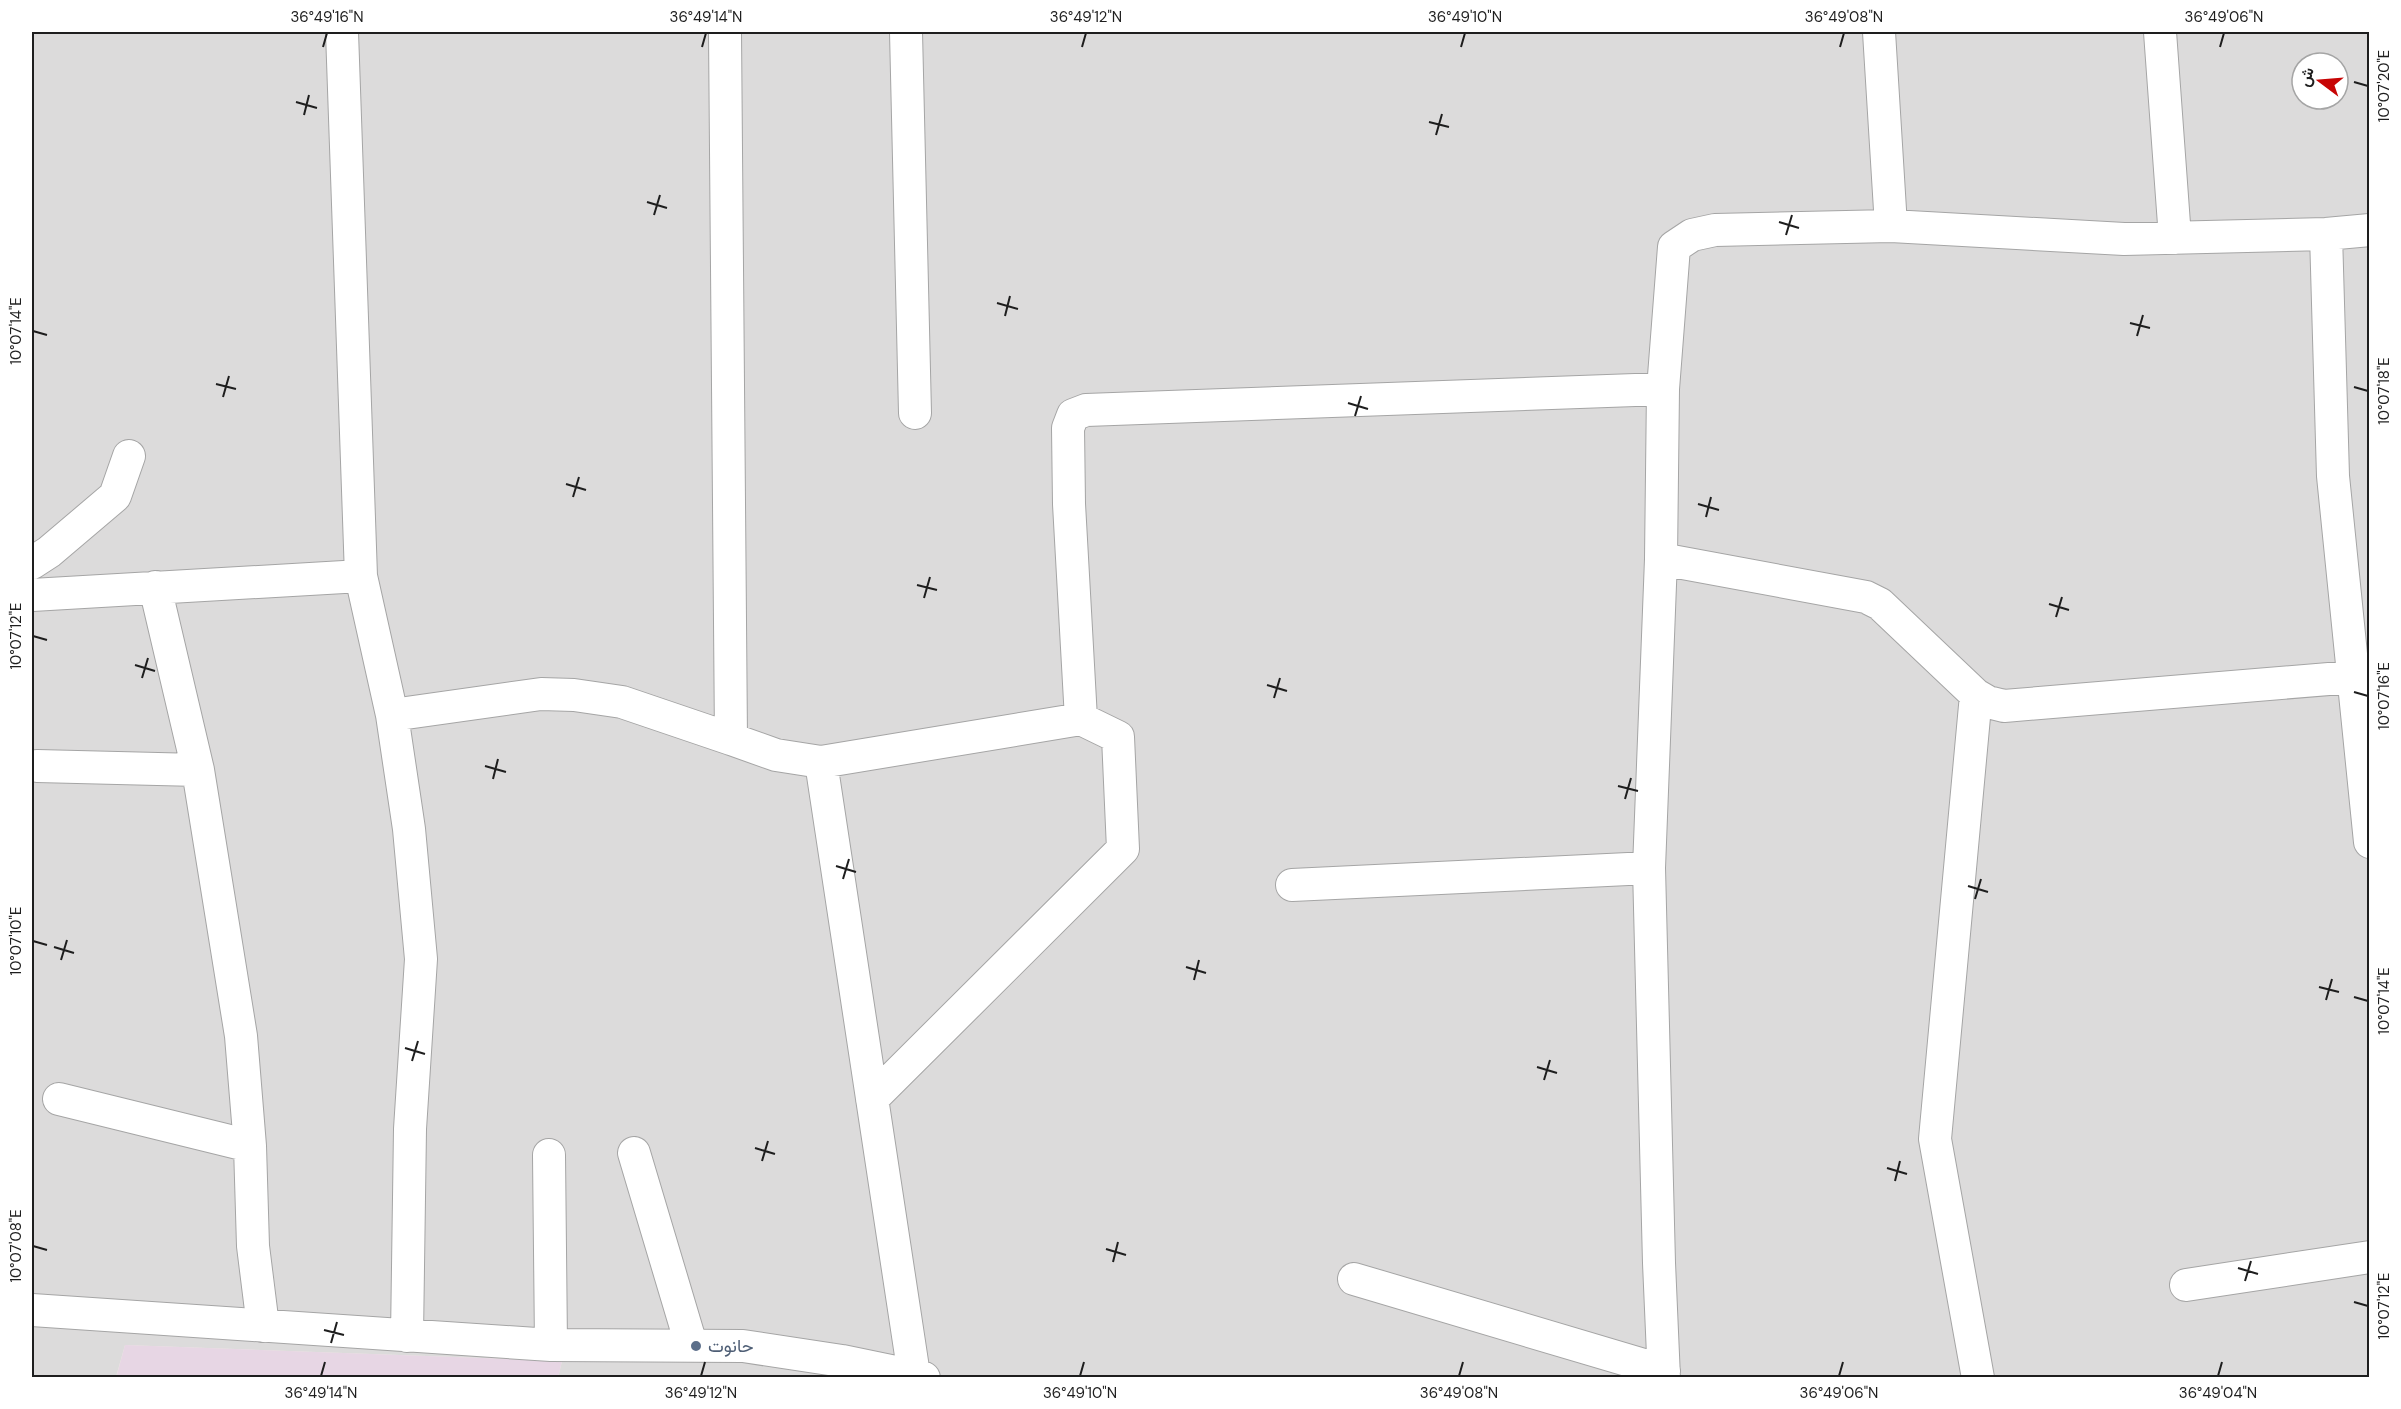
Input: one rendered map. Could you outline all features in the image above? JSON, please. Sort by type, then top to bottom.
[{"type":"street","points":[[342,32],[361,576],[392,715],[409,829],[422,959],[410,1129],[407,1336]]},
{"type":"street","points":[[724,32],[731,739]]},
{"type":"street","points":[[906,32],[915,413]]},
{"type":"street","points":[[1879,32],[1891,226]]},
{"type":"street","points":[[2160,32],[2175,238]]},
{"type":"street","points":[[1354,1279],[1664,1374],[1649,868],[1661,559],[1663,389],[1674,247],[1692,235],[1715,230],[1891,226],[2124,239],[2326,234],[2370,230]]},
{"type":"street","points":[[2326,234],[2333,476],[2370,842]]},
{"type":"street","points":[[1081,719],[1069,504],[1068,428],[1073,415],[1086,410],[1663,389]]},
{"type":"street","points":[[32,563],[49,552],[114,496],[129,456]]},
{"type":"street","points":[[1661,559],[1866,597],[1880,604],[1976,696],[2004,706],[2353,677]]},
{"type":"street","points":[[32,594],[361,576]]},
{"type":"street","points":[[155,587],[198,770],[241,1036],[250,1146],[253,1246],[263,1326]]},
{"type":"street","points":[[392,715],[541,694],[574,695],[622,702],[776,755],[821,762],[1081,719],[1118,737],[1124,849],[872,1098]]},
{"type":"street","points":[[1976,696],[1935,1139],[1978,1377]]},
{"type":"street","points":[[32,1310],[551,1345],[743,1346],[839,1369],[919,1376],[872,1098],[821,762]]},
{"type":"street","points":[[36,766],[198,770]]},
{"type":"street","points":[[1292,885],[1649,868]]},
{"type":"street","points":[[59,1099],[250,1146]]},
{"type":"street","points":[[634,1153],[691,1344]]},
{"type":"street","points":[[549,1155],[551,1345]]},
{"type":"street","points":[[2186,1285],[2370,1257]]},
{"type":"shaded area","points":[[32,32],[2369,32],[2369,1377],[558,1378],[562,1361],[125,1345],[116,1377],[32,1377]]},
{"type":"shaded area","points":[[125,1345],[562,1361],[558,1378],[116,1378]]},
{"type":"place","name":"حانوت","points":[[696,1346]]}]
